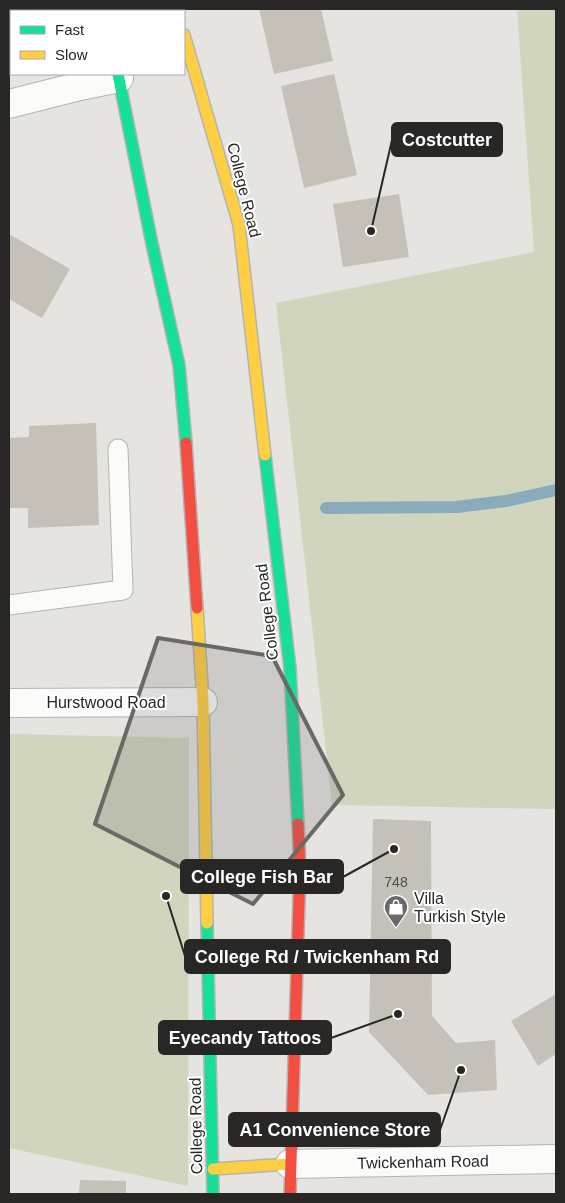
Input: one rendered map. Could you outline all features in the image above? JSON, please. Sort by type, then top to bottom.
[{"type":"main road","name":"College Road","points":[[185,38],[239,225],[290,668],[300,867],[290,1194]]},
{"type":"main road","name":"College Road","points":[[118,76],[179,365],[190,484],[203,702],[213,1194]]},
{"type":"main road","points":[[213,1170],[290,1164]]},
{"type":"street","points":[[9,104],[118,76]]},
{"type":"street","name":"Hurstwood Road","points":[[9,703],[203,702]]},
{"type":"street","name":"Twickenham Road","points":[[290,1164],[556,1159]]},
{"type":"lane","points":[[9,605],[123,590],[118,448]]},
{"type":"highlighted area","points":[[158,638],[272,656],[343,795],[253,904],[95,824]]},
{"type":"green space","points":[[517,9],[556,9],[556,809],[332,805],[276,303],[534,252]]},
{"type":"green space","points":[[9,734],[189,738],[188,1186],[9,1148]]},
{"type":"building","points":[[259,9],[321,9],[333,61],[274,74]]},
{"type":"building","points":[[334,74],[357,175],[304,188],[281,86]]},
{"type":"building","points":[[399,194],[409,257],[343,267],[333,204]]},
{"type":"building","points":[[9,234],[70,269],[42,318],[9,299]]},
{"type":"building","points":[[96,423],[99,525],[28,528],[28,508],[9,508],[9,438],[29,437],[29,426]]},
{"type":"building","points":[[373,819],[431,821],[432,1016],[456,1043],[495,1040],[497,1090],[428,1095],[369,1032]]},
{"type":"building","points":[[556,994],[556,1054],[538,1066],[511,1021]]},
{"type":"building","points":[[80,1180],[126,1181],[126,1194],[79,1194]]},
{"type":"waterway","points":[[326,508],[456,507],[506,501],[556,490]]},
{"type":"traffic: fast","points":[[118,75],[152,244],[179,365],[186,443]]},
{"type":"traffic: fast","points":[[265,455],[290,668],[298,824]]},
{"type":"traffic: fast","points":[[207,923],[213,1194]]},
{"type":"traffic: slow","points":[[185,38],[239,225],[265,455]]},
{"type":"traffic: slow","points":[[197,608],[203,702],[207,923]]},
{"type":"traffic: slow","points":[[213,1169],[290,1164]]},
{"type":"traffic: jam","points":[[186,443],[197,608]]},
{"type":"traffic: jam","points":[[290,1194],[300,867],[298,824]]},
{"type":"place","name":"Costcutter","points":[[371,231]]},
{"type":"place","name":"College Fish Bar","points":[[394,849]]},
{"type":"place","name":"College Rd / Twickenham Rd","points":[[166,896]]},
{"type":"place","name":"Villa Turkish Style","points":[[396,928]]},
{"type":"place","name":"Eyecandy Tattoos","points":[[398,1014]]},
{"type":"place","name":"A1 Convenience Store","points":[[461,1070]]}]
